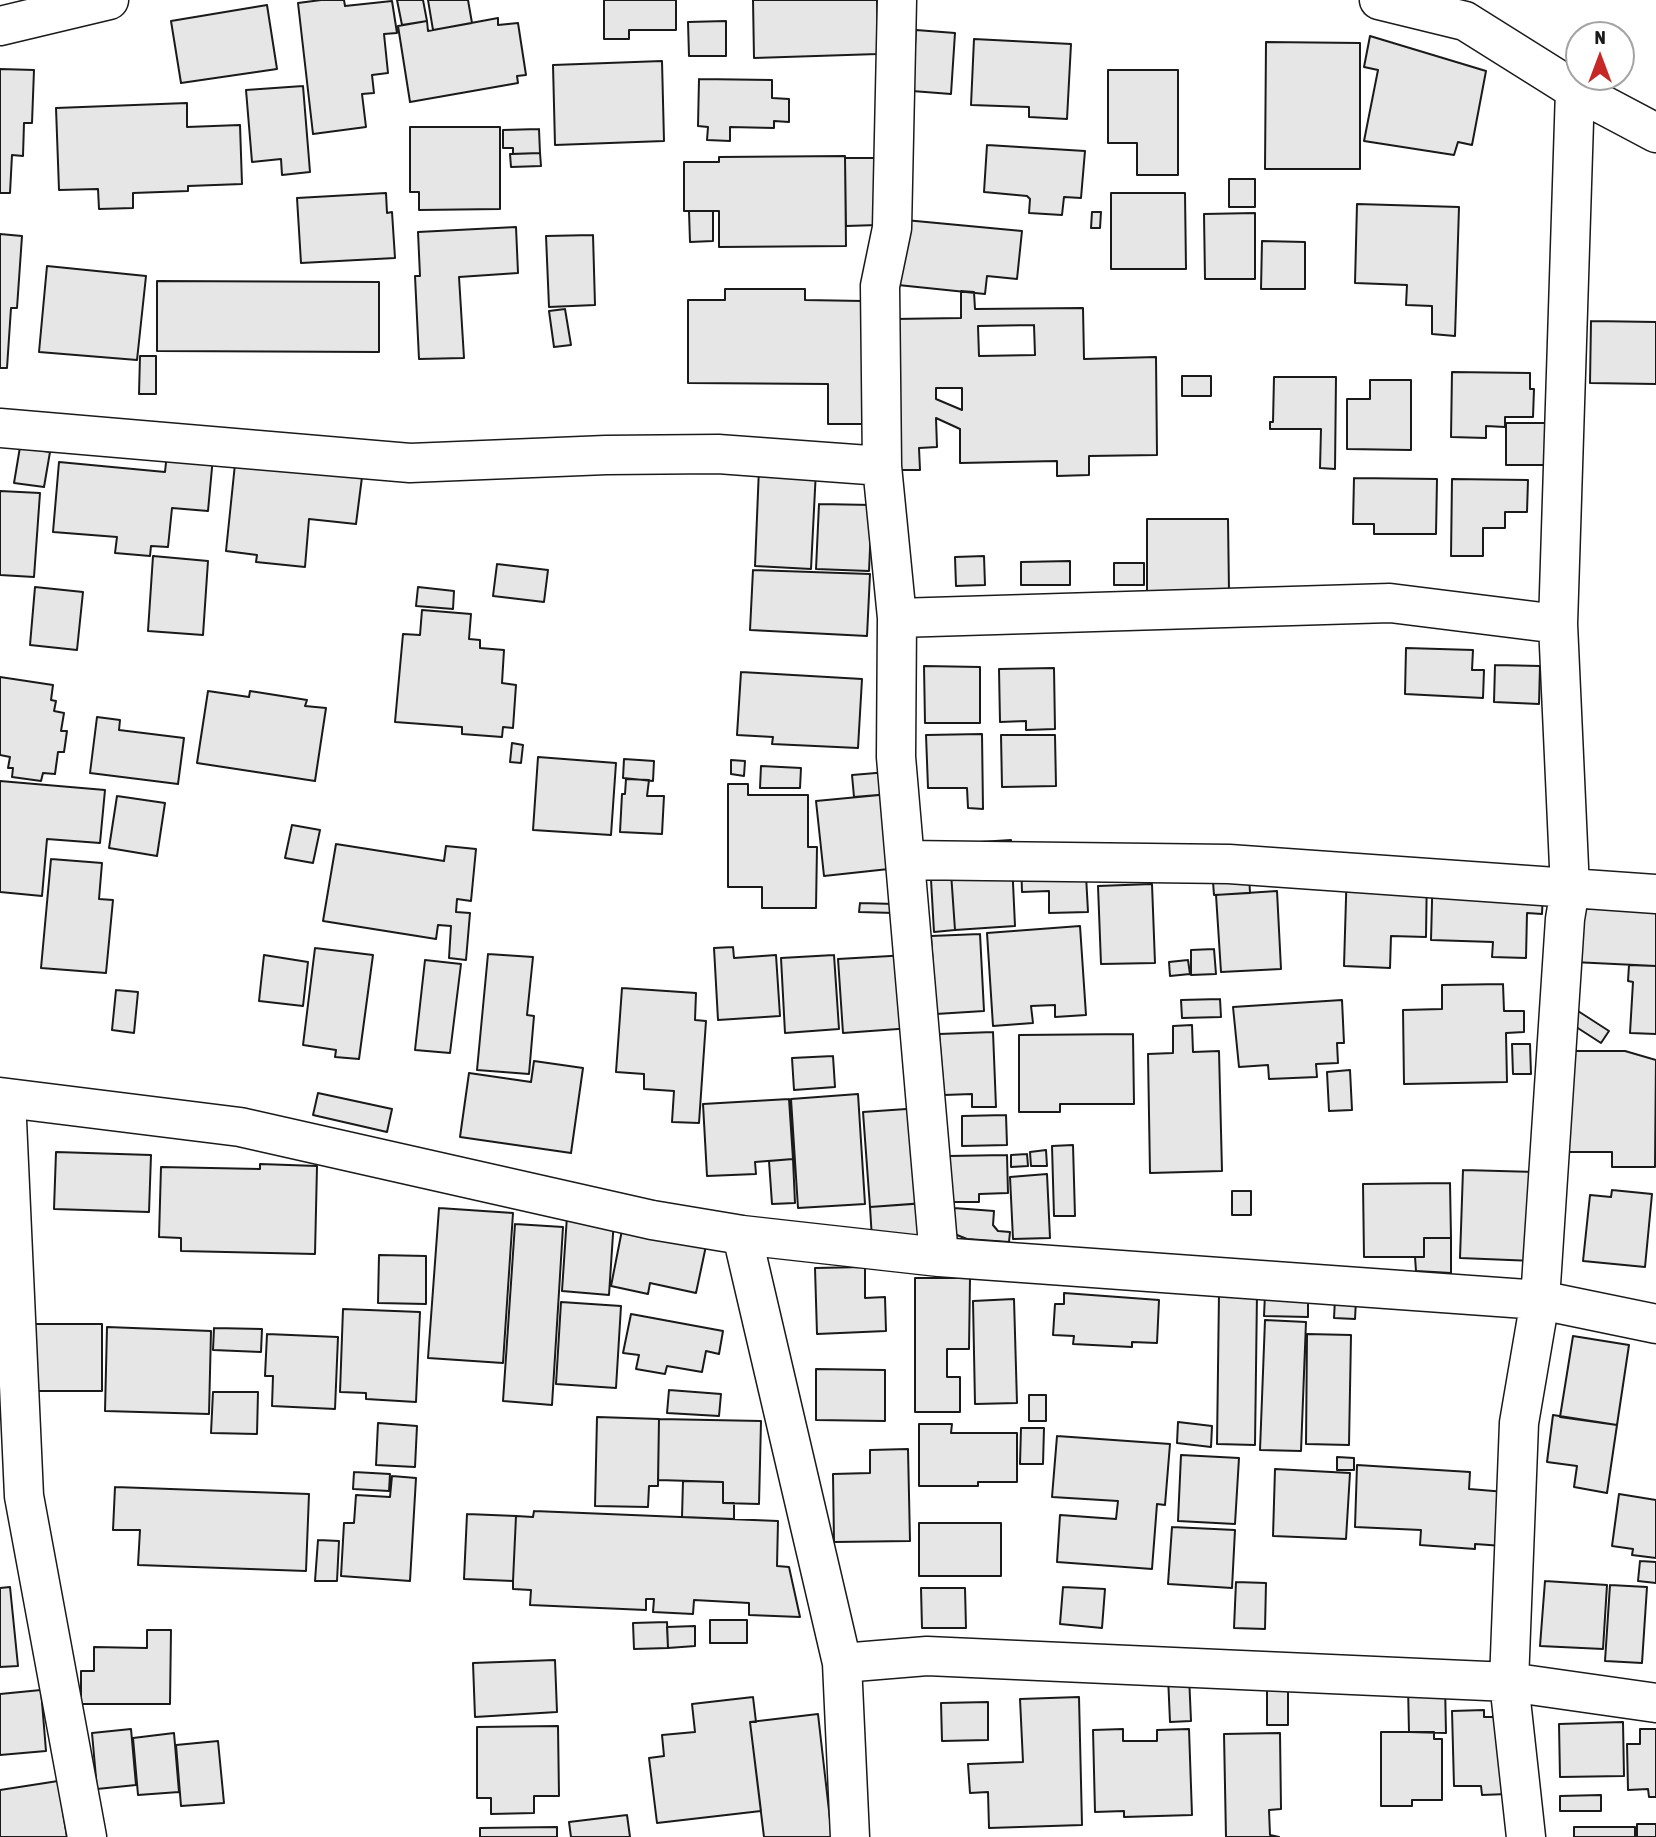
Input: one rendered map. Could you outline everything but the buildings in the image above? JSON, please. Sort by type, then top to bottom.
[{"type":"street","points":[[0,26],[109,0]]},
{"type":"street","points":[[897,0],[892,228],[880,286],[882,466],[897,618],[896,757],[939,1257]]},
{"type":"street","points":[[1379,0],[1465,21],[1565,84]]},
{"type":"street","points":[[1526,1837],[1509,1682],[1519,1423],[1540,1300],[1565,919],[1570,889],[1558,624],[1575,91]]},
{"type":"street","points":[[1577,91],[1656,133]]},
{"type":"street","points":[[0,428],[410,463],[718,454],[882,466]]},
{"type":"street","points":[[897,618],[1390,603],[1558,624]]},
{"type":"street","points":[[905,860],[1229,864],[1656,894]]},
{"type":"street","points":[[87,1837],[24,1496],[3,1097],[240,1127],[652,1220],[742,1235],[939,1257],[1540,1300],[1656,1324]]},
{"type":"street","points":[[742,1235],[842,1663],[850,1837]]},
{"type":"street","points":[[842,1663],[927,1656],[1509,1682],[1656,1703]]}]
